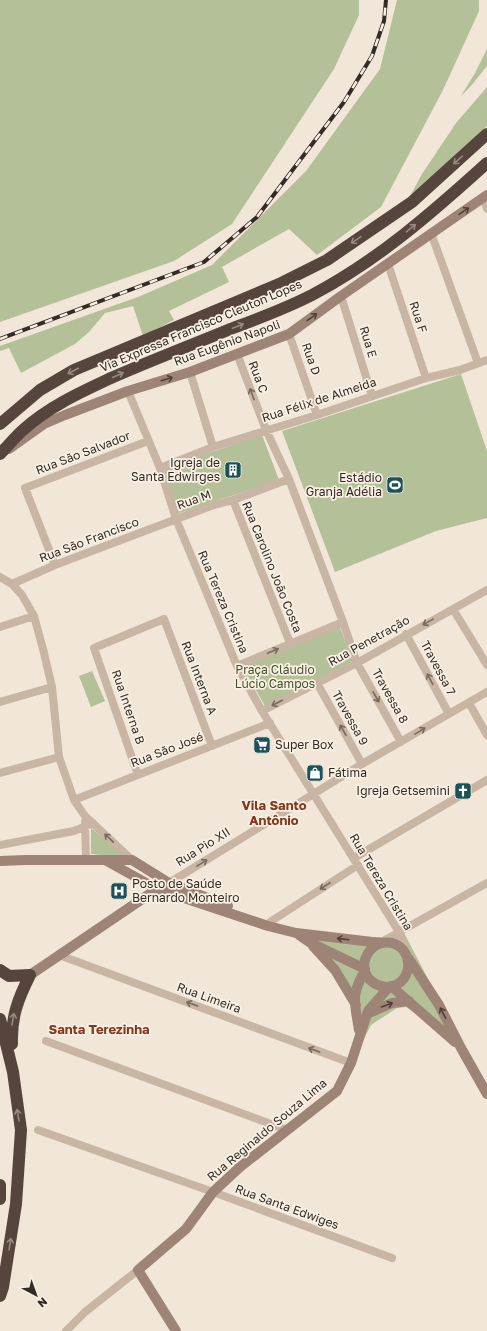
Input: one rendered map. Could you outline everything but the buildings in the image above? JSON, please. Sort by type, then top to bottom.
[{"type":"highway","name":"Via Expressa Francisco Cleuton Lopes","points":[[0,424],[40,390],[74,370],[279,284],[327,260],[412,202],[487,134]]},
{"type":"highway","name":"Via Expressa Francisco Cleuton Lopes","points":[[0,455],[24,429],[52,409],[85,390],[148,362],[273,313],[311,295],[349,274],[388,248],[449,198],[487,163]]},
{"type":"highway","points":[[0,970],[9,976],[30,975]]},
{"type":"highway","points":[[0,1296],[3,1287],[16,1204],[21,1130],[13,1072],[11,1032],[12,1018],[19,996],[30,975]]},
{"type":"highway","points":[[0,1019],[13,1072]]},
{"type":"highway","points":[[0,1185],[0,1199]]},
{"type":"street","name":"Rua Eugênio Napoli","points":[[0,455],[44,424],[65,415],[128,391],[190,372],[289,334],[485,196]]},
{"type":"street","points":[[485,196],[487,209]]},
{"type":"street","points":[[431,233],[478,363]]},
{"type":"street","name":"Rua F","points":[[388,264],[426,378]]},
{"type":"street","name":"Rua E","points":[[341,296],[372,396]]},
{"type":"street","name":"Rua D","points":[[289,334],[318,415]]},
{"type":"street","name":"Rua C","points":[[237,354],[266,430],[289,479]]},
{"type":"street","name":"Rua Félix de Almeida","points":[[160,468],[213,447],[318,415],[426,378],[460,370],[487,360]]},
{"type":"street","points":[[190,372],[213,447]]},
{"type":"street","name":"Rua Tereza Cristina","points":[[128,391],[160,468],[176,520],[237,666],[262,711],[399,932],[407,955]]},
{"type":"street","name":"Rua São Salvador","points":[[55,565],[25,488],[148,441]]},
{"type":"street","name":"Rua M","points":[[176,520],[289,479]]},
{"type":"street","name":"Travessa 8","points":[[289,479],[357,663],[402,742]]},
{"type":"street","name":"Rua Carolino João Costa","points":[[233,500],[290,643]]},
{"type":"street","name":"Rua São Francisco","points":[[12,584],[55,565],[176,520]]},
{"type":"street","points":[[0,577],[12,584],[22,595],[34,616],[44,649],[52,687],[59,757],[74,800],[85,816],[132,860],[169,884],[268,924]]},
{"type":"street","name":"Rua Penetração","points":[[262,711],[357,663],[406,634],[487,590]]},
{"type":"street","points":[[453,609],[487,665]]},
{"type":"street","points":[[0,626],[34,616]]},
{"type":"street","name":"Rua Interna B","points":[[138,775],[94,648],[164,619]]},
{"type":"street","name":"Rua Interna A","points":[[164,619],[212,746]]},
{"type":"street","points":[[237,666],[343,622]]},
{"type":"street","name":"Travessa 7","points":[[406,634],[449,714]]},
{"type":"street","name":"Travessa 9","points":[[317,683],[362,764]]},
{"type":"street","points":[[0,702],[52,687]]},
{"type":"street","name":"Rua Pio XII","points":[[169,884],[362,764],[487,692]]},
{"type":"street","points":[[469,703],[487,734]]},
{"type":"street","name":"Rua São José","points":[[74,800],[270,723]]},
{"type":"street","points":[[0,773],[59,757]]},
{"type":"street","points":[[268,924],[356,862],[487,780]]},
{"type":"street","points":[[85,816],[86,859]]},
{"type":"street","points":[[0,845],[74,831],[93,822]]},
{"type":"street","points":[[0,861],[86,859],[132,860]]},
{"type":"street","points":[[105,860],[157,889],[296,933],[391,943],[397,945],[407,955],[439,1005],[461,1048],[487,1093]]},
{"type":"street","points":[[407,955],[409,964],[406,975],[401,981],[390,986],[381,986],[374,983],[369,978],[365,970],[365,959],[372,948],[487,883]]},
{"type":"street","points":[[30,975],[157,889]]},
{"type":"street","points":[[296,933],[309,942],[365,970]]},
{"type":"street","points":[[309,942],[335,970],[356,1005]]},
{"type":"street","name":"Rua Limeira","points":[[59,955],[351,1064]]},
{"type":"street","name":"Rua Reginaldo Souza Lima","points":[[360,1032],[354,997],[355,990],[365,970]]},
{"type":"street","points":[[390,986],[461,1048]]},
{"type":"street","name":"Rua Reginaldo Souza Lima","points":[[66,1331],[85,1312],[138,1270],[186,1228],[213,1192],[240,1167],[337,1090],[351,1064],[366,1014],[390,986]]},
{"type":"street","points":[[366,1014],[392,1003],[409,1001]]},
{"type":"street","points":[[46,1041],[287,1130]]},
{"type":"street","name":"Rua Santa Edwiges","points":[[38,1130],[213,1192],[392,1258]]},
{"type":"street","points":[[138,1270],[176,1331]]},
{"type":"green space","points":[[0,0],[359,0],[359,15],[334,69],[232,224],[174,261],[0,322]]},
{"type":"green space","points":[[397,0],[479,0],[479,11],[443,90],[381,207],[317,255],[289,229],[222,267],[229,282],[169,311],[174,320],[143,336],[133,306],[105,313],[89,332],[75,344],[21,373],[9,348],[0,351],[0,346],[138,297],[212,265],[306,171],[380,69]]},
{"type":"green space","points":[[487,49],[487,66],[461,96],[475,73]]},
{"type":"green space","points":[[487,87],[487,126],[409,198],[422,174],[456,123]]},
{"type":"green space","name":"Estádio Granja Adélia","points":[[461,374],[487,451],[487,518],[436,531],[335,572],[282,431]]},
{"type":"green space","points":[[262,435],[279,480],[174,515],[161,477],[167,467]]},
{"type":"green space","name":"Praça Cláudio Lúcio Campos","points":[[339,625],[353,661],[265,706],[242,666]]},
{"type":"green space","points":[[92,671],[105,701],[91,707],[79,676]]},
{"type":"green space","points":[[91,828],[125,857],[91,854]]},
{"type":"green space","points":[[401,927],[464,1048],[406,1007],[397,1008],[371,1025],[355,1056],[357,1003],[297,932],[358,937],[382,937]]},
{"type":"railway","points":[[0,339],[204,262],[257,217],[344,102],[372,56],[384,21],[386,0]]},
{"type":"place","name":"Igreja de Santa Edwirges","points":[[233,470]]},
{"type":"place","name":"Estádio Granja Adélia","points":[[395,485]]},
{"type":"place","name":"Super Box","points":[[262,745]]},
{"type":"place","name":"Fátima","points":[[315,773]]},
{"type":"place","name":"Igreja Getsemini","points":[[463,791]]},
{"type":"place","name":"Posto de Saúde Bernardo Monteiro","points":[[119,891]]},
{"type":"district","name":"Vila Santo Antônio","points":[[274,812]]},
{"type":"district","name":"Santa Terezinha","points":[[99,1029]]}]
